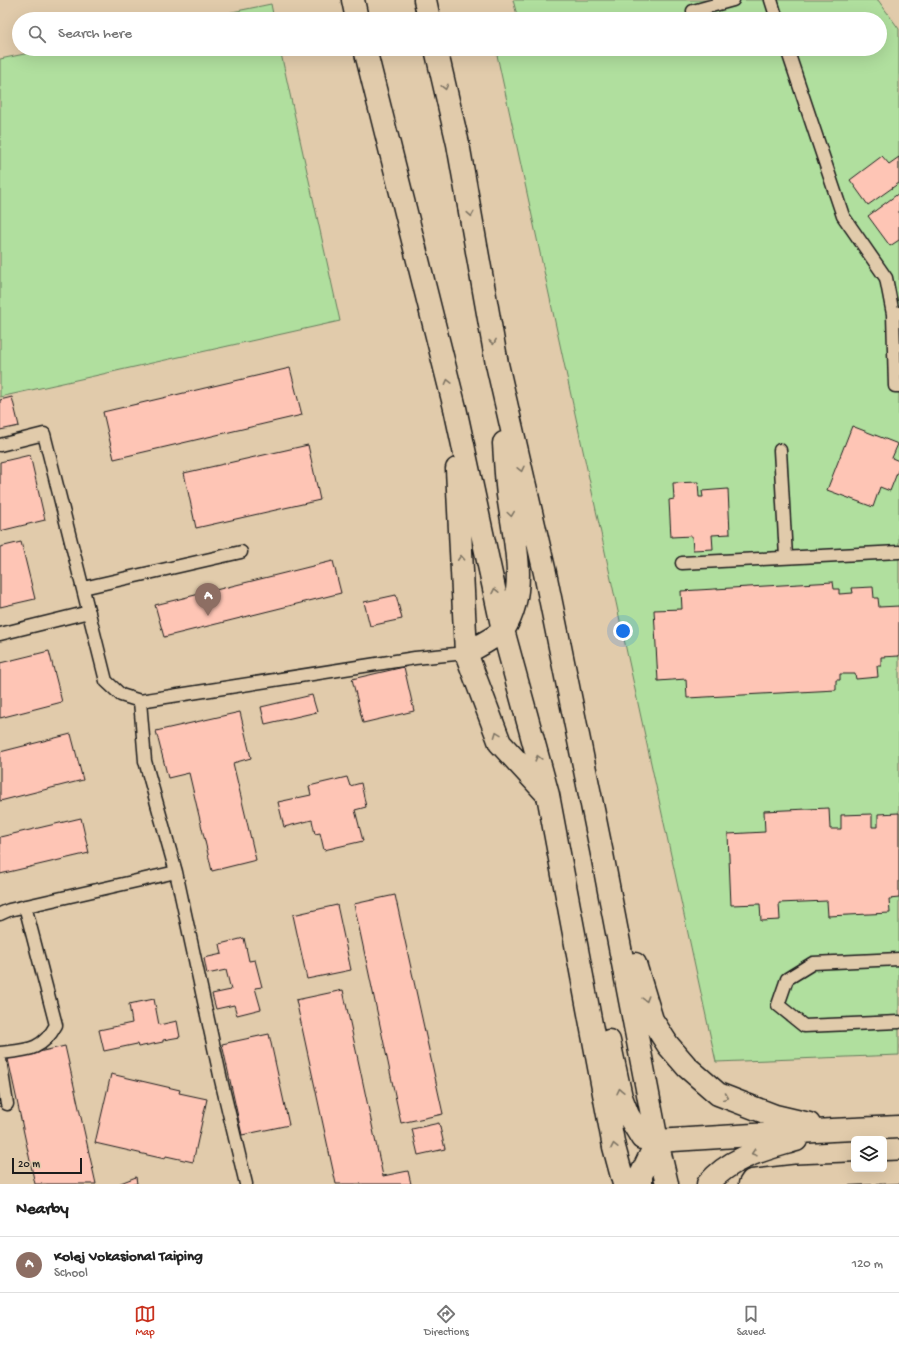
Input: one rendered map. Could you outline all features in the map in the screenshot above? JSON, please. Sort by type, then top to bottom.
[{"type":"main road","points":[[353,0],[356,12]]},
{"type":"main road","points":[[425,0],[428,12]]},
{"type":"main road","points":[[367,56],[455,408],[503,630],[548,796],[614,1147],[624,1184]]},
{"type":"main road","points":[[438,56],[458,144],[497,364],[545,573],[602,854],[657,1141],[667,1184]]},
{"type":"main road","points":[[466,653],[503,630],[514,608],[518,586],[517,554],[508,494],[497,364]]},
{"type":"main road","points":[[455,408],[466,653],[500,743],[548,796],[566,828],[621,1096],[628,1115],[642,1138],[657,1141],[899,1127]]},
{"type":"main road","points":[[602,854],[652,1020],[668,1045],[687,1067],[718,1094],[775,1116],[832,1130]]},
{"type":"main road","points":[[708,1184],[714,1176],[741,1158],[832,1130]]},
{"type":"main road","points":[[641,1184],[641,1175],[657,1141]]},
{"type":"main road","points":[[750,1184],[752,1181],[796,1176],[899,1172]]},
{"type":"lane","points":[[693,11],[733,0]]},
{"type":"lane","points":[[771,0],[775,12]]},
{"type":"lane","points":[[789,56],[843,216],[886,278],[896,314],[895,386],[899,386]]},
{"type":"lane","points":[[0,444],[44,434],[106,681],[121,695],[140,701],[415,658],[466,653]]},
{"type":"lane","points":[[780,450],[786,557]]},
{"type":"lane","points":[[83,588],[241,552]]},
{"type":"lane","points":[[682,563],[899,552]]},
{"type":"lane","points":[[0,634],[89,612]]},
{"type":"lane","points":[[140,701],[145,761],[176,872],[246,1184]]},
{"type":"lane","points":[[0,914],[25,906],[176,872]]},
{"type":"lane","points":[[0,1053],[22,1050],[39,1045],[49,1037],[56,1025],[25,906]]},
{"type":"lane","points":[[899,959],[813,962],[787,978],[778,1005],[804,1026],[899,1022]]},
{"type":"lane","points":[[0,1060],[7,1104]]},
{"type":"green space","points":[[513,0],[878,0],[887,12],[516,12]]},
{"type":"green space","points":[[271,4],[273,12],[232,12]]},
{"type":"green space","points":[[887,12],[899,29],[899,1055],[716,1062],[497,56],[887,56]]},
{"type":"green space","points":[[15,56],[282,56],[340,321],[0,397],[0,59]]},
{"type":"building","points":[[882,156],[889,164],[899,157],[899,183],[868,205],[850,180]]},
{"type":"building","points":[[899,193],[899,240],[890,246],[868,216]]},
{"type":"building","points":[[290,368],[302,415],[114,459],[103,412]]},
{"type":"building","points":[[12,397],[19,426],[0,430],[0,400]]},
{"type":"building","points":[[852,426],[898,444],[892,458],[899,461],[899,468],[890,491],[880,487],[873,507],[827,490]]},
{"type":"building","points":[[308,445],[320,500],[196,528],[184,473]]},
{"type":"building","points":[[30,455],[45,520],[0,531],[0,462]]},
{"type":"building","points":[[698,482],[699,497],[703,497],[702,491],[728,489],[730,534],[712,535],[713,549],[693,550],[692,536],[671,537],[669,500],[674,499],[673,483]]},
{"type":"building","points":[[21,542],[35,599],[0,607],[0,547]]},
{"type":"building","points":[[333,561],[341,593],[164,637],[155,605]]},
{"type":"building","points":[[833,582],[834,589],[839,589],[839,594],[853,593],[852,588],[873,587],[874,598],[878,598],[879,607],[899,606],[899,656],[881,657],[881,666],[877,666],[878,677],[856,679],[855,674],[840,674],[840,680],[836,680],[836,690],[687,698],[686,679],[658,681],[654,610],[682,609],[681,591]]},
{"type":"building","points":[[396,595],[402,619],[370,626],[364,602]]},
{"type":"building","points":[[49,651],[62,702],[0,718],[0,663]]},
{"type":"building","points":[[404,667],[414,711],[363,723],[352,679]]},
{"type":"building","points":[[312,695],[317,712],[265,724],[261,707]]},
{"type":"building","points":[[240,712],[251,758],[233,763],[256,860],[212,871],[189,773],[168,778],[156,731]]},
{"type":"building","points":[[71,734],[83,780],[0,801],[0,752]]},
{"type":"building","points":[[347,777],[350,786],[361,783],[366,807],[355,810],[363,841],[324,850],[320,833],[315,834],[312,820],[284,827],[278,802],[311,795],[309,786]]},
{"type":"building","points":[[829,808],[830,829],[841,829],[841,815],[872,814],[872,827],[878,827],[878,814],[899,813],[899,898],[889,899],[890,913],[828,916],[827,901],[779,903],[780,920],[761,921],[760,904],[731,905],[728,834],[765,832],[764,811]]},
{"type":"building","points":[[81,818],[89,853],[0,874],[0,837]]},
{"type":"building","points":[[395,895],[443,1114],[401,1123],[354,904]]},
{"type":"building","points":[[337,905],[351,970],[307,979],[293,915]]},
{"type":"building","points":[[244,938],[249,961],[255,960],[262,987],[255,988],[261,1009],[237,1015],[234,1005],[216,1009],[212,994],[231,990],[226,970],[207,974],[204,958],[222,954],[220,944]]},
{"type":"building","points":[[343,990],[383,1176],[408,1171],[411,1184],[336,1184],[296,1000]]},
{"type":"building","points":[[154,999],[159,1025],[177,1021],[180,1037],[138,1047],[137,1044],[104,1051],[99,1030],[132,1023],[129,1004]]},
{"type":"building","points":[[269,1034],[289,1125],[242,1135],[222,1044]]},
{"type":"building","points":[[65,1046],[96,1184],[35,1184],[8,1059]]},
{"type":"building","points":[[111,1074],[180,1090],[179,1093],[207,1099],[193,1162],[166,1156],[165,1159],[95,1143]]},
{"type":"building","points":[[439,1123],[445,1149],[418,1155],[412,1129]]},
{"type":"building","points":[[136,1177],[137,1184],[118,1184]]},
{"type":"place","name":"Kolej Vokasional Taiping","points":[[208,616]]}]
